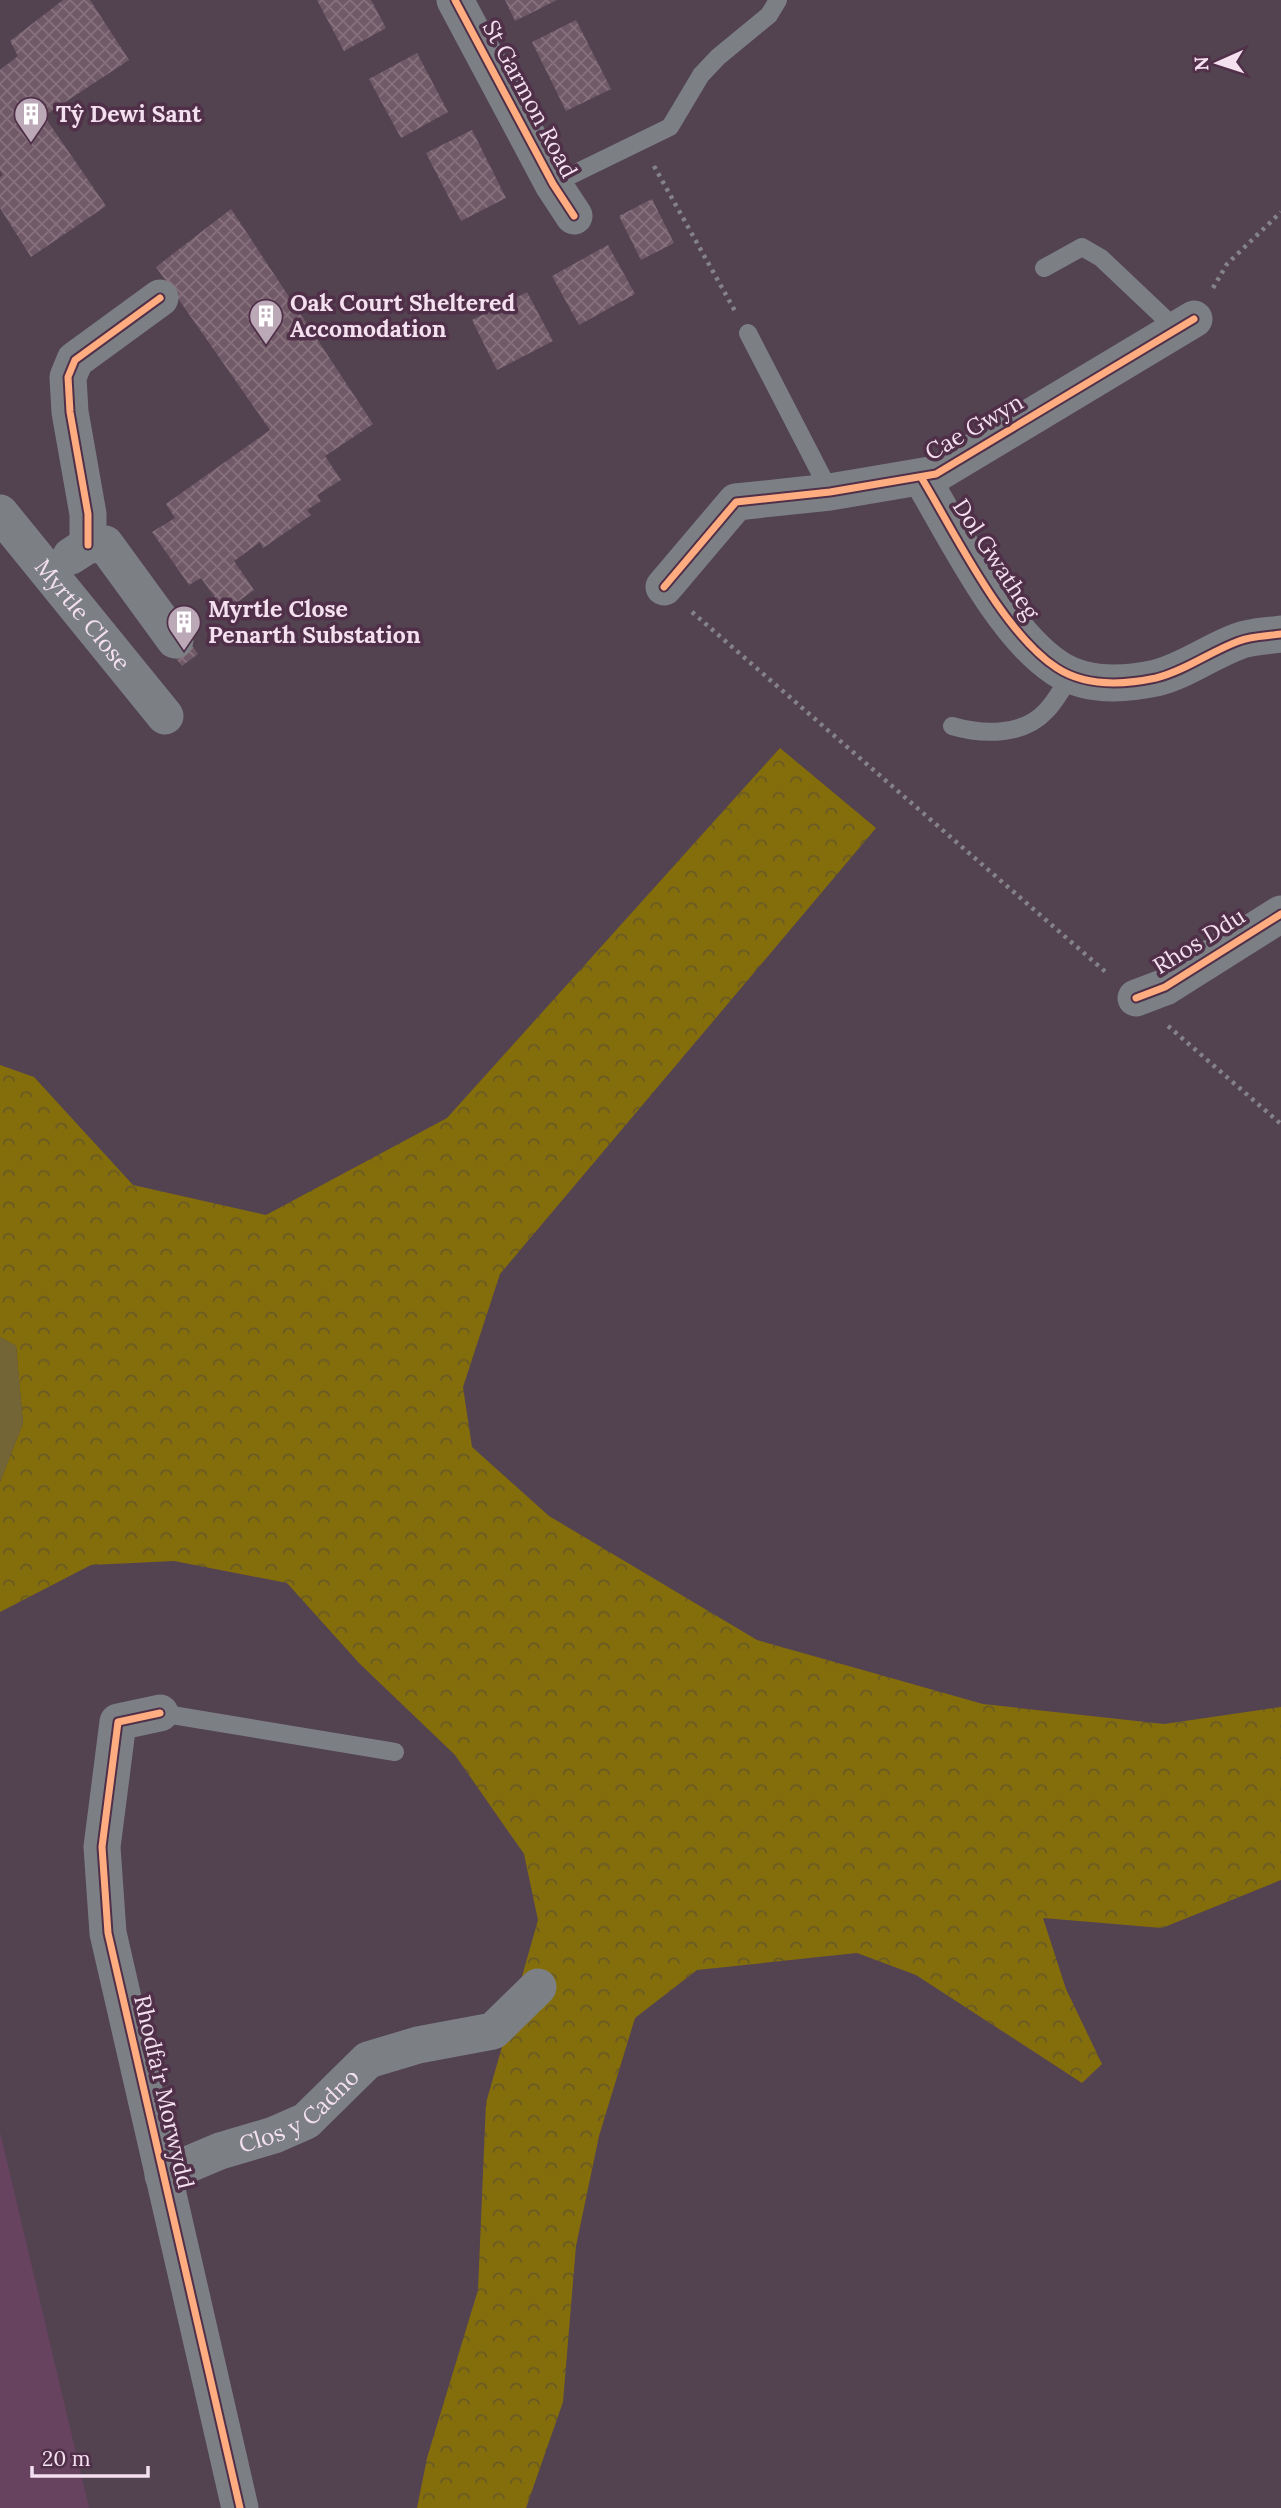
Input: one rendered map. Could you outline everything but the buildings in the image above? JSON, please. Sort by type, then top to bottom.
[{"type":"street","name":"St Garmon Road","points":[[455,0],[553,184],[574,216]]},
{"type":"street","points":[[88,545],[88,514],[70,412],[68,377],[75,360],[160,298]]},
{"type":"street","name":"Cae Gwyn","points":[[664,587],[736,502],[830,492],[936,474],[1185,324]]},
{"type":"street","name":"Dol Gwatheg","points":[[921,477],[998,606],[1030,644],[1058,668],[1092,682],[1125,683],[1159,677],[1241,639],[1281,634]]},
{"type":"street","name":"Myrtle Close","points":[[0,513],[165,716]]},
{"type":"street","points":[[47,573],[88,545],[106,544],[175,640]]},
{"type":"street","name":"Rhos Ddu","points":[[1136,998],[1165,987],[1281,914]]},
{"type":"street","name":"Rhodfa'r Morwydd","points":[[160,1713],[118,1722],[102,1847],[108,1933],[240,2508]]},
{"type":"street","name":"Clos y Cadno","points":[[163,2175],[220,2151],[274,2135],[306,2121],[368,2060],[418,2045],[493,2031],[538,1987]]},
{"type":"lane","points":[[553,184],[670,127],[701,75],[718,57],[769,15],[778,0]]},
{"type":"lane","points":[[1044,268],[1082,247],[1101,258],[1185,324]]},
{"type":"lane","points":[[748,333],[830,492]]},
{"type":"lane","points":[[952,726],[967,730],[1005,731],[1034,722],[1048,710],[1072,674]]},
{"type":"lane","points":[[160,1713],[395,1752]]},
{"type":"path","points":[[639,141],[748,333]]},
{"type":"path","points":[[1185,324],[1227,264],[1281,212]]},
{"type":"path","points":[[664,587],[1281,1124]]},
{"type":"shaded area","points":[[0,1337],[16,1346],[23,1423],[0,1482]]},
{"type":"shaded area","points":[[0,2132],[89,2508],[0,2508]]},
{"type":"green space","points":[[780,748],[876,828],[500,1274],[463,1387],[472,1447],[549,1516],[757,1640],[983,1704],[1164,1724],[1281,1707],[1281,1880],[1162,1928],[1043,1918],[1066,1989],[1102,2064],[1082,2083],[916,1975],[857,1953],[697,1970],[635,2018],[599,2136],[576,2246],[563,2402],[526,2508],[417,2508],[427,2458],[478,2290],[486,2103],[538,1920],[524,1854],[455,1755],[359,1663],[287,1583],[174,1561],[91,1565],[0,1612],[0,1482],[23,1423],[16,1346],[0,1337],[0,1065],[34,1077],[133,1185],[266,1215],[447,1118]]},
{"type":"cycle path","points":[[455,0],[553,184],[574,216]]},
{"type":"cycle path","points":[[88,545],[88,514],[70,412],[68,377],[75,360],[160,298]]},
{"type":"cycle path","points":[[664,587],[736,502],[830,492],[936,474],[1194,319]]},
{"type":"cycle path","points":[[921,477],[964,553],[999,607],[1037,652],[1068,674],[1105,683],[1156,678],[1177,671],[1239,641],[1281,634]]},
{"type":"cycle path","points":[[1136,998],[1165,987],[1281,914]]},
{"type":"cycle path","points":[[160,1713],[118,1722],[102,1847],[108,1933],[240,2508]]},
{"type":"place","name":"Tŷ Dewi Sant","points":[[31,144]]},
{"type":"place","name":"Oak Court Sheltered Accomodation","points":[[266,346]]},
{"type":"place","name":"Myrtle Close Penarth Substation","points":[[184,652]]}]
